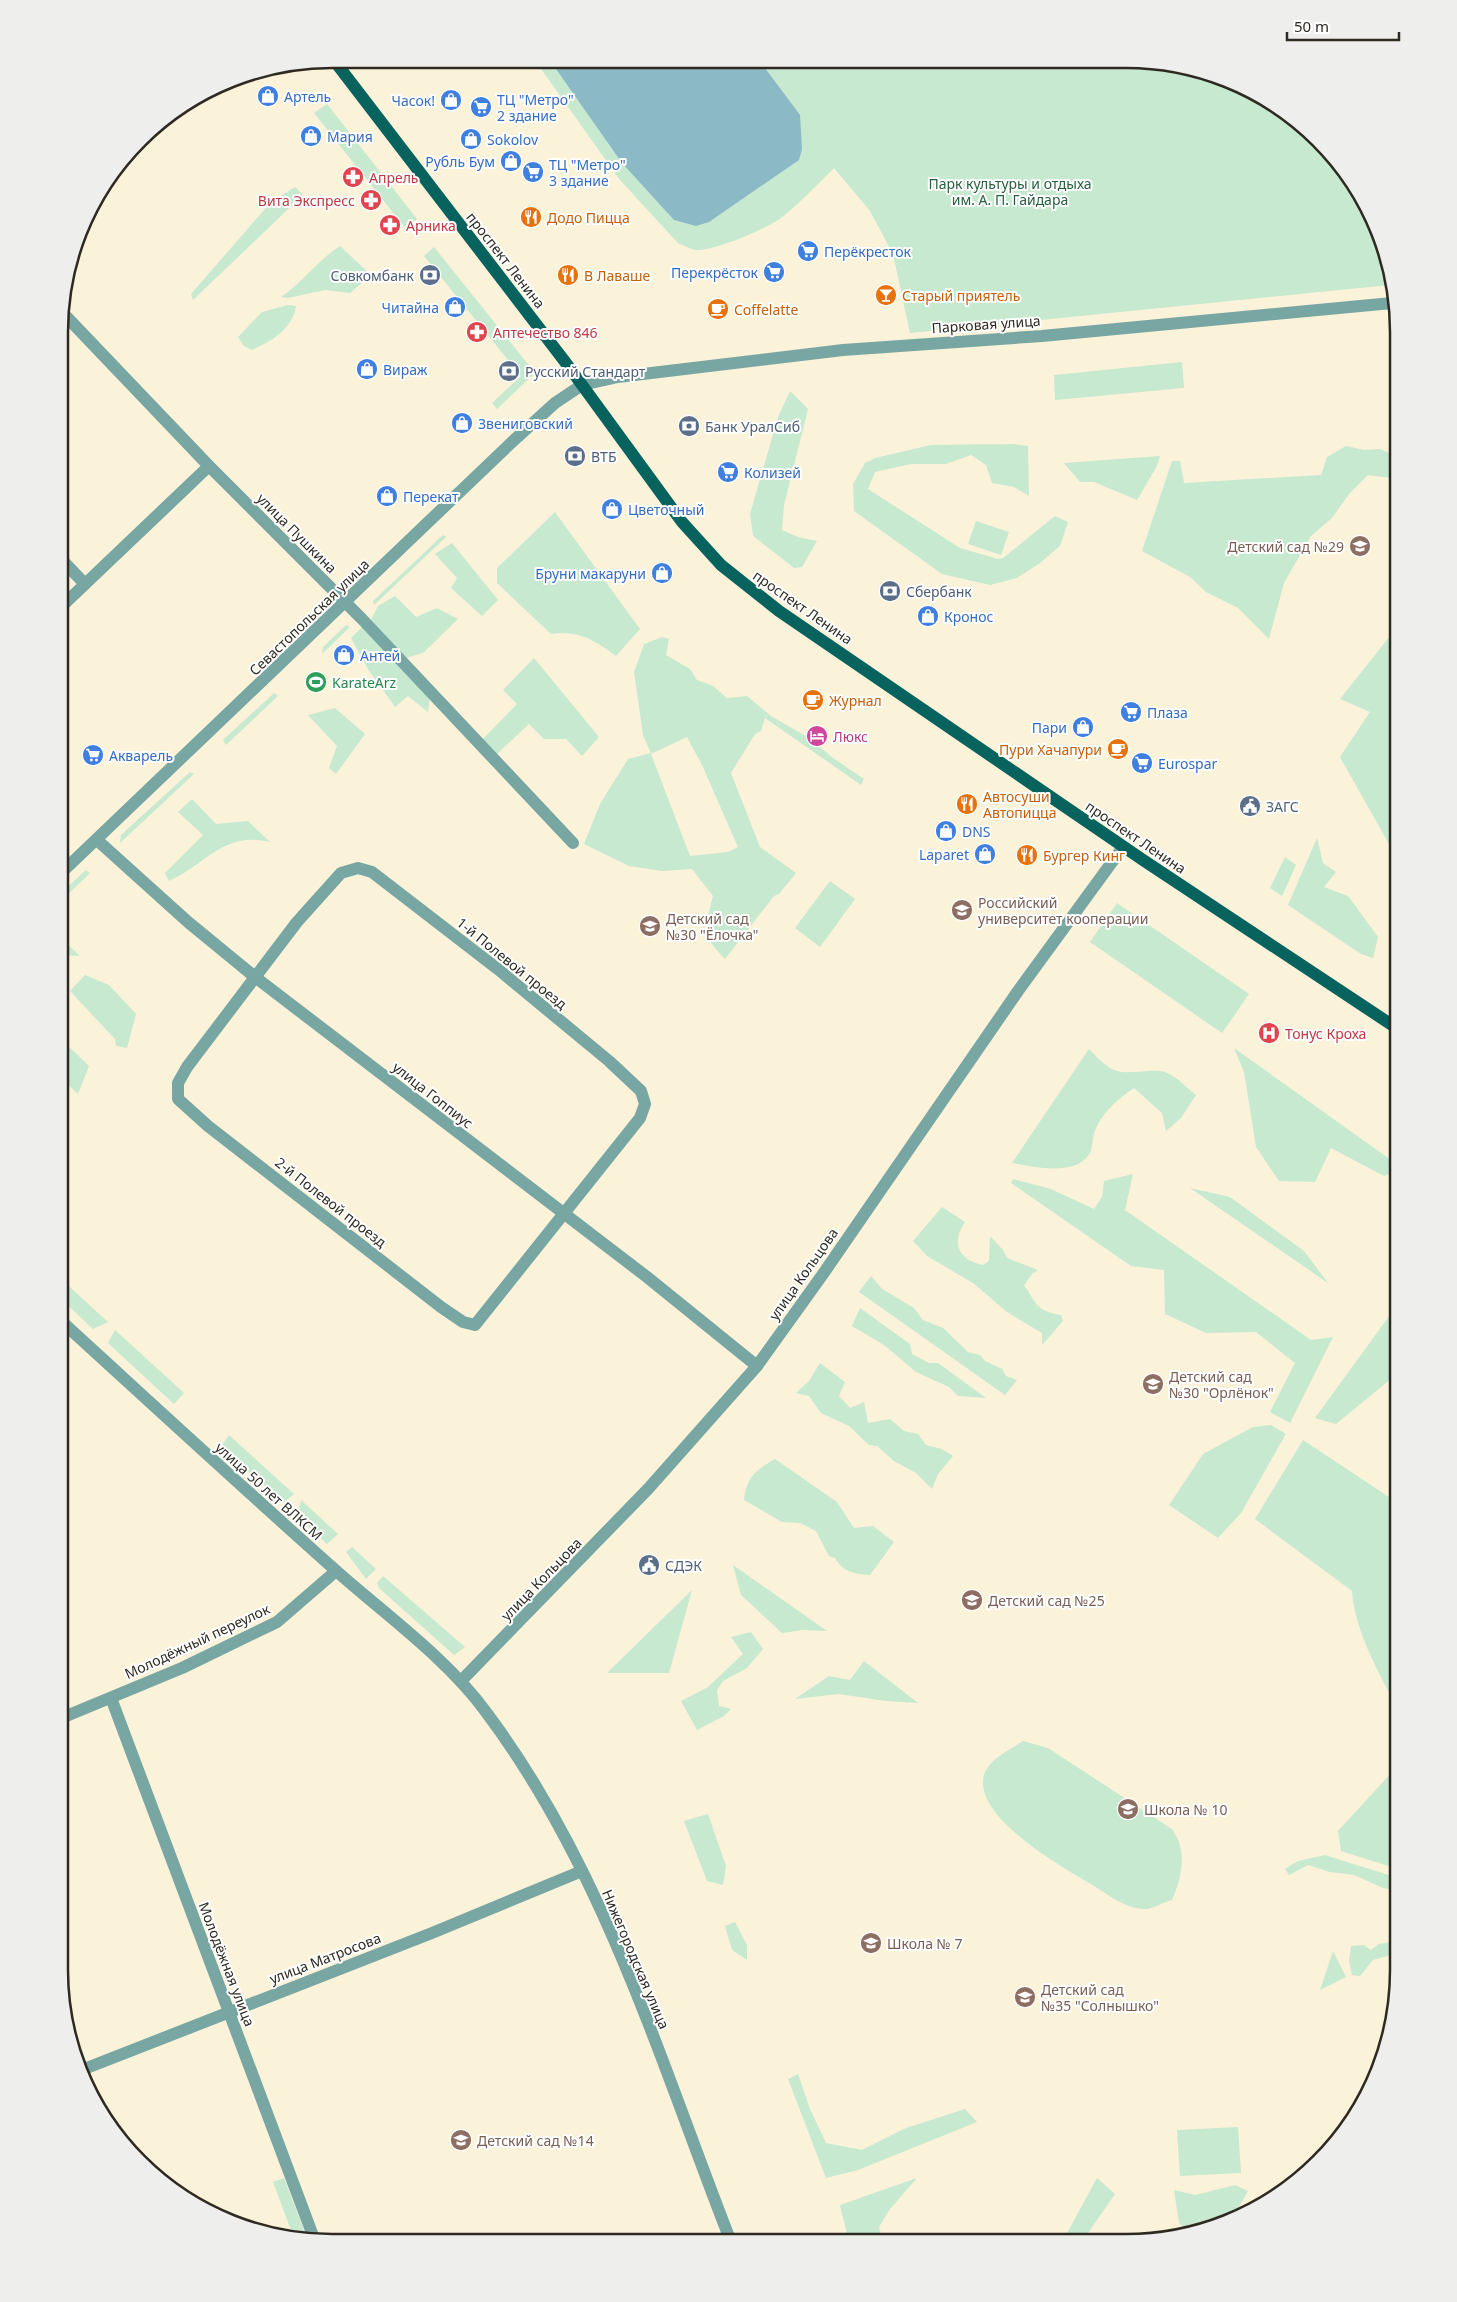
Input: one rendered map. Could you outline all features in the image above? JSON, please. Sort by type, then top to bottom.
[{"type":"main road","name":"проспект Ленина","points":[[340,68],[582,385],[682,522],[721,565],[779,611],[1123,847],[1390,1024]]},
{"type":"street","name":"Парковая улица","points":[[582,385],[618,377],[843,350],[1042,336],[1388,303]]},
{"type":"street","name":"улица Пушкина","points":[[68,318],[209,466],[346,602],[573,843]]},
{"type":"street","name":"Севастопольская улица","points":[[68,867],[555,403],[582,385]]},
{"type":"street","points":[[68,600],[209,466]]},
{"type":"street","points":[[68,566],[85,584]]},
{"type":"street","name":"улица Гоппиус","points":[[97,840],[188,922],[255,977],[654,1284],[757,1366]]},
{"type":"street","name":"улица Кольцова","points":[[461,1681],[648,1489],[757,1366],[823,1274],[1023,984],[1123,847]]},
{"type":"street","name":"1-й Полевой проезд","points":[[255,977],[297,922],[341,872],[358,868],[372,872],[499,970],[609,1061],[641,1091],[646,1104],[640,1118],[563,1215]]},
{"type":"street","name":"2-й Полевой проезд","points":[[255,977],[187,1067],[178,1083],[178,1099],[239,1150],[448,1312],[463,1322],[475,1325],[563,1215]]},
{"type":"street","name":"улица 50 лет ВЛКСМ","points":[[68,1327],[336,1571],[461,1681]]},
{"type":"street","name":"Молодёжный переулок","points":[[68,1715],[182,1668],[277,1622],[336,1571]]},
{"type":"street","name":"Нижегородская улица","points":[[461,1681],[487,1713],[553,1814],[610,1929],[728,2234]]},
{"type":"street","name":"Молодёжная улица","points":[[110,1698],[312,2234]]},
{"type":"street","name":"улица Матросова","points":[[87,2068],[432,1933],[582,1871]]},
{"type":"green space","name":"Парк культуры и отдыха им. А. П. Гайдара","points":[[540,68],[1142,68],[1160,70],[1194,77],[1242,95],[1286,122],[1312,145],[1345,185],[1362,215],[1375,247],[1385,285],[910,333],[893,254],[870,211],[834,168],[795,206],[774,223],[727,243],[696,250],[678,243],[620,180]]},
{"type":"green space","points":[[327,104],[417,219],[406,229],[314,113]]},
{"type":"green space","points":[[295,187],[303,195],[193,300],[191,294],[271,202]]},
{"type":"green space","points":[[340,246],[371,275],[350,293],[325,290],[288,298],[281,297],[325,258]]},
{"type":"green space","points":[[434,247],[535,373],[497,409],[492,403],[521,376],[424,256]]},
{"type":"green space","points":[[288,305],[296,306],[294,314],[280,334],[252,350],[244,346],[238,337],[262,312]]},
{"type":"green space","points":[[1182,362],[1184,388],[1055,400],[1054,375]]},
{"type":"green space","points":[[790,391],[808,409],[784,505],[782,530],[798,537],[817,541],[802,567],[794,568],[753,536],[750,514],[778,417]]},
{"type":"green space","points":[[1015,444],[1028,446],[1029,496],[1014,487],[992,483],[986,465],[971,455],[946,464],[911,464],[875,472],[868,489],[960,548],[998,559],[1003,558],[1055,516],[1068,522],[1060,546],[1040,563],[1017,578],[990,585],[942,574],[854,511],[853,484],[865,463],[875,458],[931,445]]},
{"type":"green space","points":[[1346,446],[1364,450],[1380,449],[1390,453],[1390,478],[1368,475],[1349,494],[1332,518],[1311,536],[1284,583],[1269,639],[1238,608],[1206,592],[1190,577],[1142,551],[1172,461],[1180,461],[1184,483],[1321,475],[1327,457]]},
{"type":"green space","points":[[1160,456],[1157,466],[1137,500],[1094,482],[1080,482],[1064,463]]},
{"type":"green space","points":[[555,512],[640,629],[616,656],[593,641],[578,635],[551,634],[497,583],[497,568]]},
{"type":"green space","points":[[976,521],[1009,532],[1001,555],[968,544]]},
{"type":"green space","points":[[443,535],[446,537],[374,605],[373,601]]},
{"type":"green space","points":[[452,543],[498,600],[482,616],[451,588],[457,578],[435,554]]},
{"type":"green space","points":[[395,596],[416,617],[437,608],[458,619],[423,653],[406,658],[371,620],[378,606]]},
{"type":"green space","points":[[346,625],[350,627],[322,654],[323,647]]},
{"type":"green space","points":[[363,626],[430,698],[428,712],[408,696],[395,707],[368,669],[351,638]]},
{"type":"green space","points":[[1390,636],[1390,846],[1340,757],[1370,712],[1340,699]]},
{"type":"green space","points":[[662,637],[669,639],[666,655],[690,669],[697,680],[713,686],[727,698],[747,696],[771,716],[809,738],[833,758],[864,779],[861,785],[765,718],[761,731],[755,734],[731,773],[760,847],[796,873],[779,894],[774,896],[725,959],[708,937],[707,923],[713,896],[692,869],[662,871],[629,866],[584,844],[600,804],[628,759],[651,753],[643,735],[634,672],[644,644]],"holes":[[[687,737],[702,765],[738,847],[728,852],[690,856],[651,754]]]},
{"type":"green space","points":[[534,658],[599,737],[582,756],[566,739],[544,739],[529,724],[497,754],[483,739],[517,704],[503,690]]},
{"type":"green space","points":[[274,693],[278,696],[226,745],[223,740]]},
{"type":"green space","points":[[335,708],[365,734],[336,774],[329,768],[337,746],[308,715]]},
{"type":"green space","points":[[190,772],[194,774],[120,843],[121,835]]},
{"type":"green space","points":[[192,799],[216,824],[248,821],[270,842],[254,840],[240,841],[227,845],[169,881],[165,873],[203,835],[178,812]]},
{"type":"green space","points":[[1317,838],[1323,863],[1336,872],[1324,887],[1348,896],[1378,937],[1373,958],[1361,954],[1288,905]]},
{"type":"green space","points":[[1285,857],[1296,865],[1282,896],[1270,888]]},
{"type":"green space","points":[[86,870],[90,873],[68,894],[68,887]]},
{"type":"green space","points":[[830,881],[855,899],[820,947],[795,928]]},
{"type":"green space","points":[[1117,903],[1249,994],[1222,1033],[1090,942]]},
{"type":"green space","points":[[68,945],[80,956],[68,955]]},
{"type":"green space","points":[[85,975],[109,985],[136,1014],[127,1048],[116,1046],[115,1039],[70,991]]},
{"type":"green space","points":[[68,1046],[89,1066],[78,1094],[68,1085]]},
{"type":"green space","points":[[1234,1048],[1390,1159],[1390,1173],[1384,1176],[1331,1148],[1315,1182],[1279,1181],[1256,1147],[1244,1072]]},
{"type":"green space","points":[[1089,1049],[1103,1063],[1115,1070],[1121,1072],[1165,1072],[1196,1095],[1181,1118],[1166,1131],[1162,1113],[1134,1088],[1116,1102],[1105,1114],[1094,1134],[1090,1154],[1081,1162],[1063,1168],[1012,1163]]},
{"type":"green space","points":[[1133,1174],[1125,1210],[1311,1340],[1333,1337],[1290,1423],[1270,1412],[1295,1363],[1256,1332],[1206,1333],[1165,1314],[1164,1270],[1131,1266],[1011,1183],[1013,1179],[1051,1189],[1094,1209],[1102,1197],[1104,1181]]},
{"type":"green space","points":[[1190,1188],[1230,1197],[1304,1251],[1328,1283]]},
{"type":"green space","points":[[942,1207],[965,1222],[958,1237],[959,1250],[974,1263],[983,1265],[989,1261],[990,1236],[1003,1250],[1007,1258],[1038,1270],[1032,1274],[1024,1285],[1038,1306],[1046,1311],[1061,1315],[1063,1321],[1042,1345],[1042,1333],[1007,1312],[973,1283],[927,1256],[913,1241]]},
{"type":"green space","points":[[871,1276],[882,1289],[914,1308],[923,1320],[943,1328],[968,1352],[980,1355],[985,1361],[1002,1369],[1006,1376],[1017,1380],[1005,1395],[859,1292]]},
{"type":"green space","points":[[68,1285],[108,1322],[93,1329],[68,1306]]},
{"type":"green space","points":[[860,1308],[910,1344],[912,1354],[929,1363],[938,1363],[986,1398],[958,1396],[949,1387],[916,1372],[884,1345],[852,1326]]},
{"type":"green space","points":[[1390,1315],[1390,1380],[1336,1424],[1315,1418]]},
{"type":"green space","points":[[115,1330],[184,1393],[174,1404],[108,1343]]},
{"type":"green space","points":[[820,1363],[845,1382],[839,1396],[850,1408],[864,1402],[868,1423],[890,1419],[904,1431],[918,1434],[926,1445],[942,1449],[953,1456],[938,1474],[932,1489],[916,1473],[894,1461],[877,1446],[869,1445],[849,1426],[821,1413],[809,1396],[796,1393],[809,1381]]},
{"type":"green space","points":[[1271,1425],[1286,1434],[1241,1513],[1218,1538],[1169,1505],[1203,1454],[1253,1427]]},
{"type":"green space","points":[[229,1435],[294,1494],[283,1503],[221,1447]]},
{"type":"green space","points":[[1303,1440],[1390,1498],[1390,1694],[1363,1637],[1354,1606],[1352,1591],[1255,1519]]},
{"type":"green space","points":[[775,1459],[837,1502],[854,1528],[873,1526],[894,1542],[870,1575],[854,1573],[838,1563],[835,1558],[829,1556],[816,1531],[800,1523],[782,1522],[744,1500],[750,1479],[758,1470]]},
{"type":"green space","points":[[301,1500],[338,1534],[327,1544],[297,1516]]},
{"type":"green space","points":[[352,1547],[376,1569],[366,1579],[346,1552]]},
{"type":"green space","points":[[733,1565],[827,1631],[803,1630],[782,1633],[741,1595]]},
{"type":"green space","points":[[383,1576],[465,1647],[454,1655],[379,1588],[377,1583]]},
{"type":"green space","points":[[692,1590],[669,1673],[607,1673]]},
{"type":"green space","points":[[751,1632],[763,1649],[747,1668],[723,1681],[717,1690],[719,1706],[731,1709],[724,1716],[697,1730],[681,1701],[708,1687],[743,1654],[731,1637]]},
{"type":"green space","points":[[864,1661],[918,1703],[886,1701],[839,1694],[795,1699],[829,1676],[850,1680]]},
{"type":"green space","points":[[1023,1741],[1048,1748],[1172,1829],[1180,1846],[1182,1864],[1172,1900],[1147,1909],[1140,1909],[1125,1904],[1110,1897],[1062,1867],[1026,1842],[1010,1828],[996,1813],[986,1798],[983,1783],[984,1776],[991,1763]]},
{"type":"green space","points":[[1390,1774],[1390,1866],[1341,1851],[1338,1831]]},
{"type":"green space","points":[[708,1814],[726,1866],[723,1885],[707,1881],[684,1821]]},
{"type":"green space","points":[[1325,1855],[1390,1875],[1390,1889],[1354,1875],[1330,1872],[1308,1865],[1289,1875],[1285,1869],[1298,1861]]},
{"type":"green space","points":[[735,1922],[747,1945],[747,1960],[732,1950],[725,1926]]},
{"type":"green space","points":[[1390,1942],[1390,1955],[1373,1960],[1360,1976],[1352,1975],[1349,1961],[1351,1946],[1364,1945],[1371,1950],[1379,1944]]},
{"type":"green space","points":[[1333,1951],[1346,1977],[1320,1990]]},
{"type":"green space","points":[[798,2074],[810,2109],[826,2143],[862,2150],[906,2128],[965,2109],[977,2122],[858,2170],[826,2178],[788,2079]]},
{"type":"green space","points":[[1238,2127],[1241,2173],[1180,2176],[1177,2130]]},
{"type":"green space","points":[[284,2178],[305,2233],[291,2231],[273,2182]]},
{"type":"green space","points":[[917,2178],[890,2209],[879,2227],[881,2234],[847,2234],[840,2205]]},
{"type":"green space","points":[[1097,2178],[1115,2194],[1088,2233],[1089,2234],[1067,2234]]},
{"type":"green space","points":[[1235,2185],[1248,2191],[1237,2209],[1184,2227],[1179,2223],[1174,2190],[1195,2195]]},
{"type":"water","points":[[555,68],[765,68],[800,115],[802,149],[799,160],[709,222],[696,226],[674,220],[622,163]]},
{"type":"place","name":"Артель","points":[[268,96]]},
{"type":"place","name":"Часок!","points":[[451,100]]},
{"type":"place","name":"ТЦ \"Метро\" 2 здание","points":[[481,107]]},
{"type":"place","name":"Мария","points":[[311,136]]},
{"type":"place","name":"Sokolov","points":[[471,139]]},
{"type":"place","name":"Рубль Бум","points":[[511,161]]},
{"type":"place","name":"ТЦ \"Метро\" 3 здание","points":[[533,172]]},
{"type":"place","name":"Апрель","points":[[353,177]]},
{"type":"place","name":"Вита Экспресс","points":[[371,200]]},
{"type":"place","name":"Додо Пицца","points":[[531,217]]},
{"type":"place","name":"Арника","points":[[390,225]]},
{"type":"place","name":"Перёкресток","points":[[808,251]]},
{"type":"place","name":"Перекрёсток","points":[[774,272]]},
{"type":"place","name":"Совкомбанк","points":[[430,275]]},
{"type":"place","name":"В Лаваше","points":[[568,275]]},
{"type":"place","name":"Старый приятель","points":[[886,295]]},
{"type":"place","name":"Читайна","points":[[455,307]]},
{"type":"place","name":"Coffelatte","points":[[718,309]]},
{"type":"place","name":"Аптечество 846","points":[[477,332]]},
{"type":"place","name":"Вираж","points":[[367,369]]},
{"type":"place","name":"Русский Стандарт","points":[[509,371]]},
{"type":"place","name":"Звениговский","points":[[462,423]]},
{"type":"place","name":"Банк УралСиб","points":[[689,426]]},
{"type":"place","name":"ВТБ","points":[[575,456]]},
{"type":"place","name":"Колизей","points":[[728,472]]},
{"type":"place","name":"Перекат","points":[[387,496]]},
{"type":"place","name":"Цветочный","points":[[612,509]]},
{"type":"place","name":"Детский сад №29","points":[[1360,546]]},
{"type":"place","name":"Бруни макаруни","points":[[662,573]]},
{"type":"place","name":"Сбербанк","points":[[890,591]]},
{"type":"place","name":"Кронос","points":[[928,616]]},
{"type":"place","name":"Антей","points":[[344,655]]},
{"type":"place","name":"KarateArz","points":[[316,682]]},
{"type":"place","name":"Журнал","points":[[813,700]]},
{"type":"place","name":"Плаза","points":[[1131,712]]},
{"type":"place","name":"Пари","points":[[1083,727]]},
{"type":"place","name":"Люкс","points":[[817,736]]},
{"type":"place","name":"Пури Хачапури","points":[[1118,749]]},
{"type":"place","name":"Акварель","points":[[93,755]]},
{"type":"place","name":"Eurospar","points":[[1142,763]]},
{"type":"place","name":"Автосуши Автопицца","points":[[967,804]]},
{"type":"place","name":"ЗАГС","points":[[1250,806]]},
{"type":"place","name":"DNS","points":[[946,831]]},
{"type":"place","name":"Laparet","points":[[985,854]]},
{"type":"place","name":"Бургер Кинг","points":[[1027,855]]},
{"type":"place","name":"Российский университет кооперации","points":[[962,910]]},
{"type":"place","name":"Детский сад №30 \"Ёлочка\"","points":[[650,926]]},
{"type":"place","name":"Тонус Кроха","points":[[1269,1033]]},
{"type":"place","name":"Детский сад №30 \"Орлёнок\"","points":[[1153,1384]]},
{"type":"place","name":"СДЭК","points":[[649,1565]]},
{"type":"place","name":"Детский сад №25","points":[[972,1600]]},
{"type":"place","name":"Школа № 10","points":[[1128,1809]]},
{"type":"place","name":"Школа № 7","points":[[871,1943]]},
{"type":"place","name":"Детский сад №35 \"Солнышко\"","points":[[1025,1997]]},
{"type":"place","name":"Детский сад №14","points":[[461,2140]]}]
